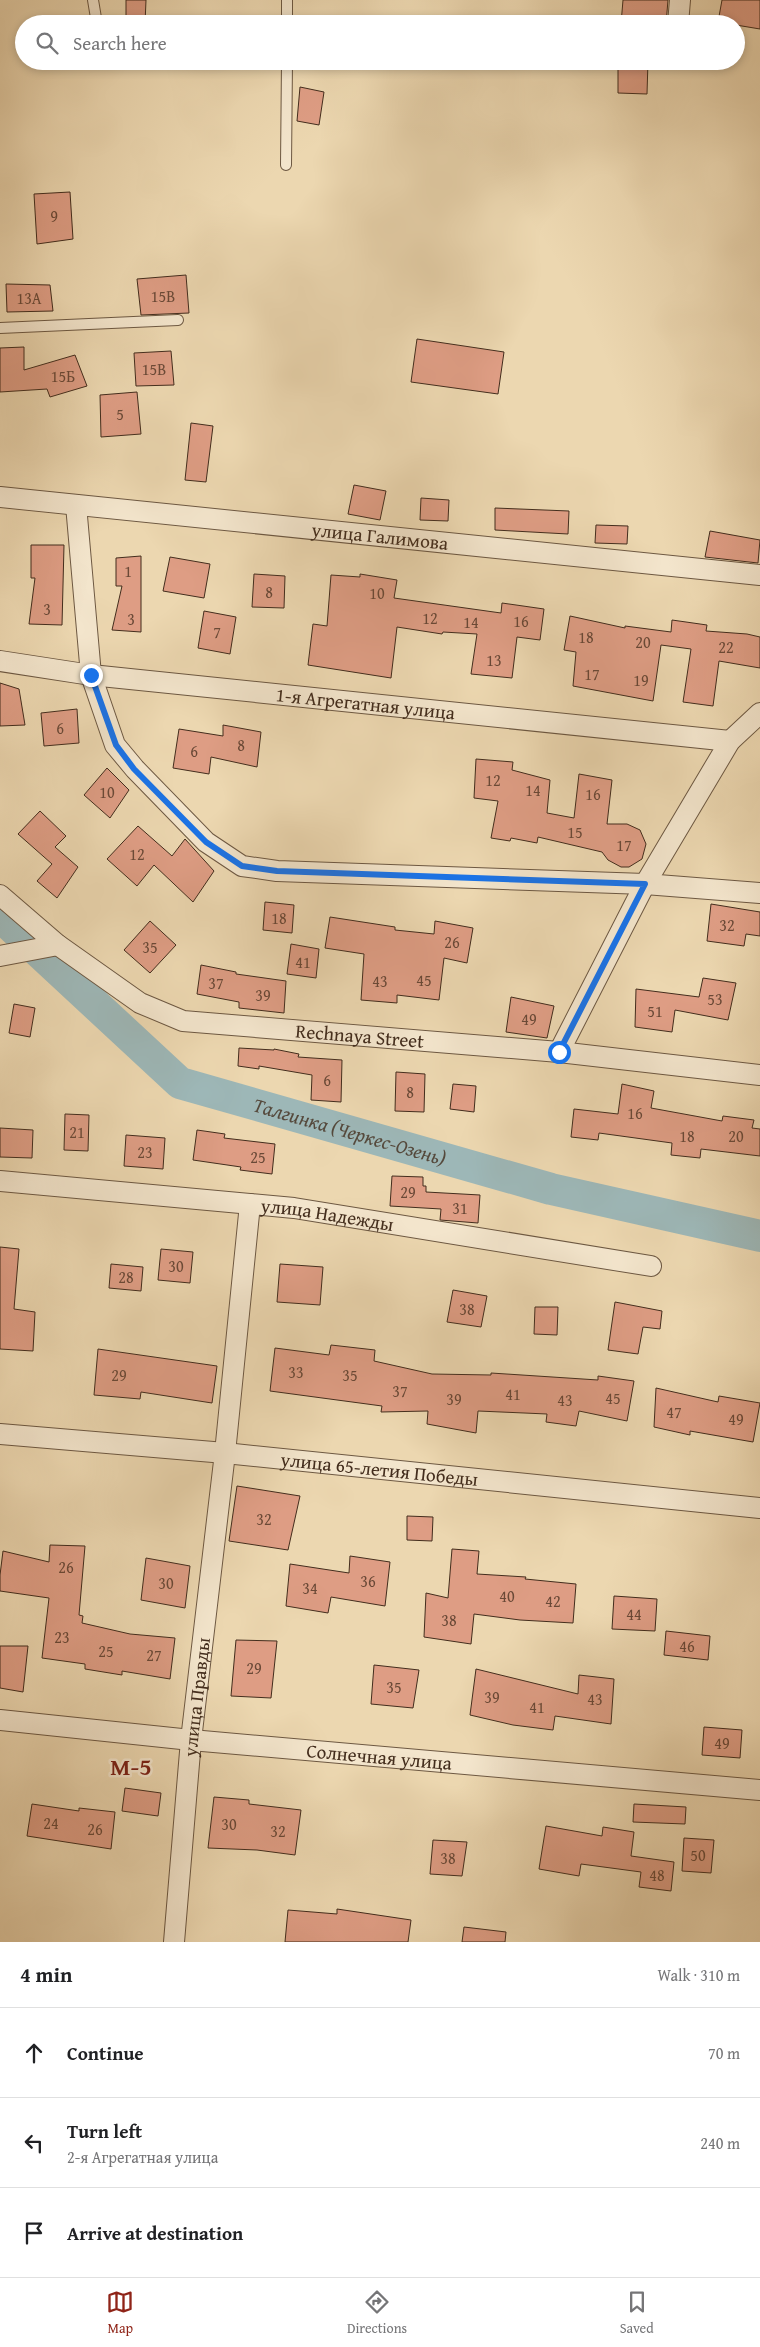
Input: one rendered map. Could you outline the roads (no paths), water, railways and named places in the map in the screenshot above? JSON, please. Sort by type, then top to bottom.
[{"type":"street","points":[[679,15],[680,0]]},
{"type":"street","name":"улица Галимова","points":[[0,497],[760,575]]},
{"type":"street","points":[[76,505],[91,675],[116,745],[134,769],[206,842],[242,866],[277,871],[645,884],[760,893]]},
{"type":"street","name":"1-я Агрегатная улица","points":[[0,661],[91,675],[730,741]]},
{"type":"street","points":[[559,1052],[645,884],[730,741],[760,713]]},
{"type":"street","name":"Rechnaya Street","points":[[0,895],[58,945],[140,1003],[183,1022],[559,1052],[760,1075]]},
{"type":"street","points":[[0,956],[58,945]]},
{"type":"street","name":"улица Надежды","points":[[0,1181],[294,1208],[651,1266]]},
{"type":"street","name":"улица Правды","points":[[174,1942],[191,1740],[225,1453],[250,1204]]},
{"type":"street","name":"улица 65-летия Победы","points":[[0,1434],[225,1453],[760,1508]]},
{"type":"street","name":"Солнечная улица","points":[[0,1720],[191,1740],[760,1790]]},
{"type":"lane","points":[[94,0],[96,15]]},
{"type":"lane","points":[[287,0],[287,15]]},
{"type":"lane","points":[[286,166],[287,70]]},
{"type":"lane","points":[[0,328],[178,320]]},
{"type":"waterway","name":"Талгинка (Черкес-Озень)","points":[[0,916],[180,1083],[551,1189],[760,1236]]},
{"type":"district","name":"М-5","points":[[131,1767]]}]
